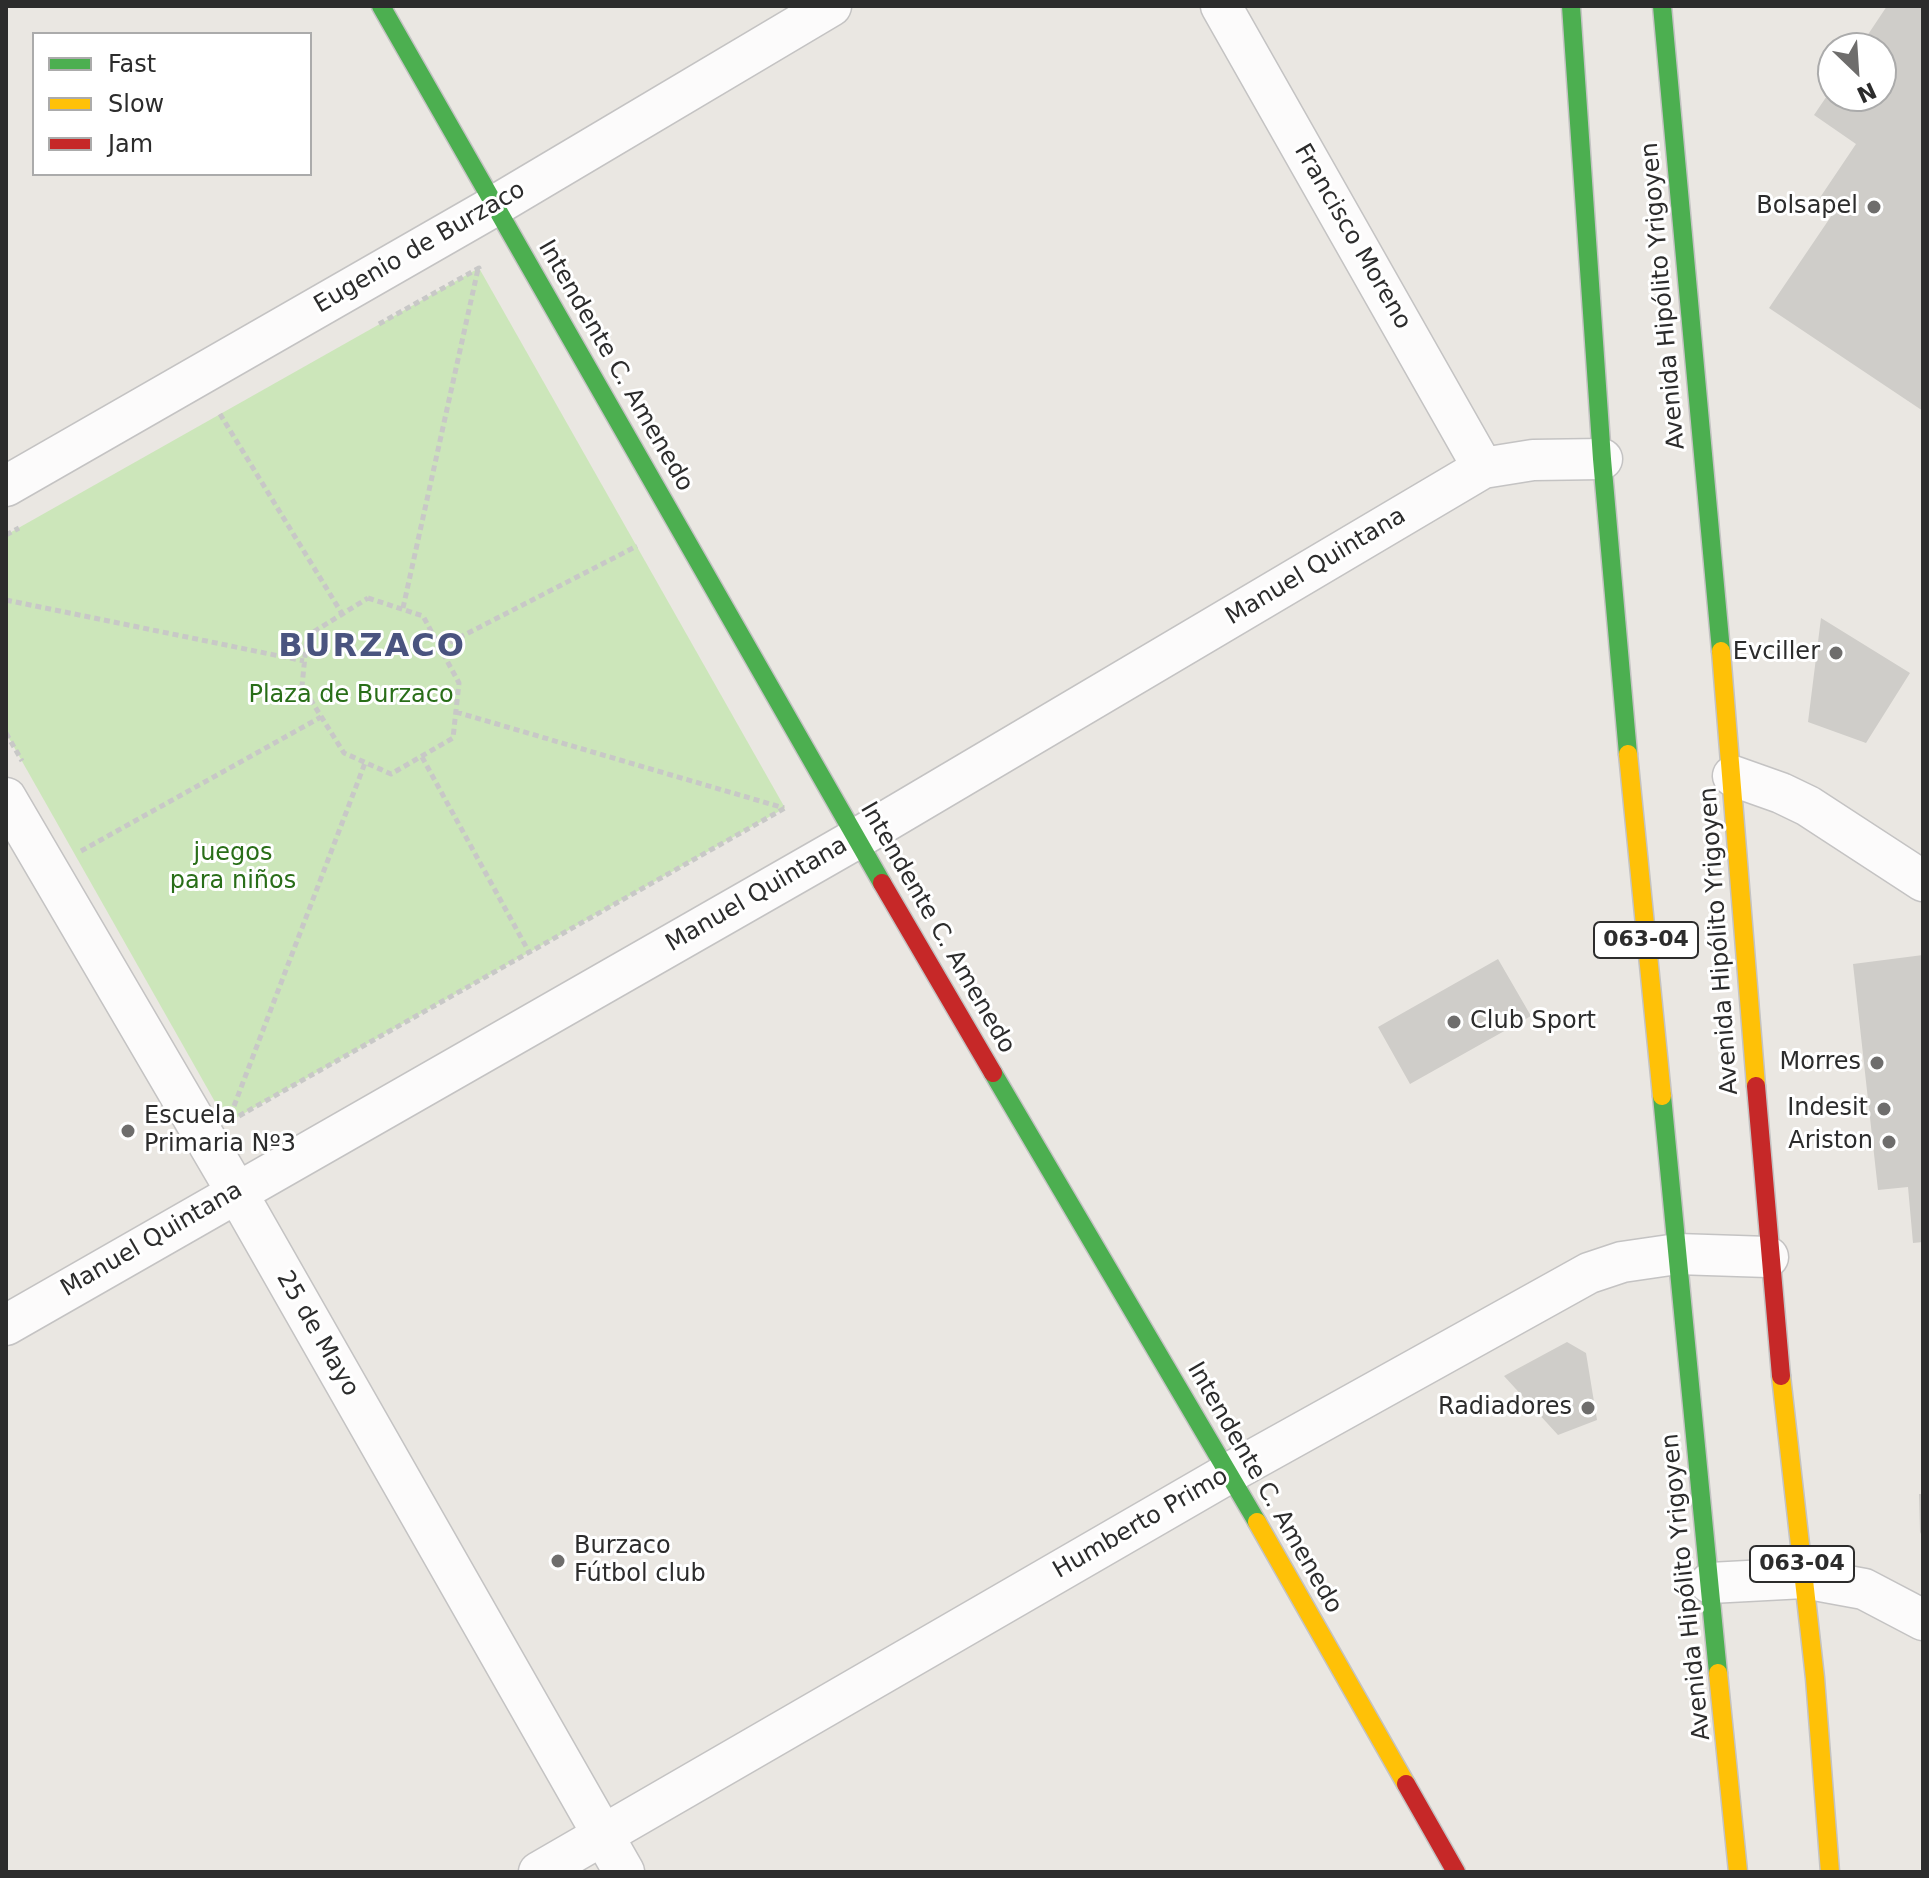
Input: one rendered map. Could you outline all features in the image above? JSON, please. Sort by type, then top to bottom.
[{"type":"main road","name":"Intendente C. Amenedo","points":[[381,6],[856,839],[1229,1473],[1456,1872]]},
{"type":"main road","name":"Avenida Hipólito Yrigoyen","points":[[1571,6],[1602,459],[1738,1872]]},
{"type":"main road","name":"Avenida Hipólito Yrigoyen","points":[[1662,6],[1733,776],[1768,1257],[1804,1578],[1830,1872]]},
{"type":"street","name":"Eugenio de Burzaco","points":[[6,486],[496,205],[831,6]]},
{"type":"street","name":"Francisco Moreno","points":[[1221,6],[1483,468]]},
{"type":"street","name":"Manuel Quintana","points":[[6,1325],[856,839],[1483,468],[1533,460],[1602,459]]},
{"type":"street","points":[[1733,776],[1808,806],[1923,881]]},
{"type":"street","name":"25 de Mayo","points":[[18,786],[236,1191],[624,1872]]},
{"type":"street","name":"Humberto Primo","points":[[539,1872],[1229,1473],[1589,1273],[1622,1262],[1677,1254],[1768,1257]]},
{"type":"street","points":[[1710,1583],[1804,1578],[1864,1589],[1923,1620]]},
{"type":"path","points":[[479,268],[486,281]]},
{"type":"path","points":[[370,329],[479,268]]},
{"type":"path","points":[[403,608],[479,268]]},
{"type":"path","points":[[206,421],[233,406]]},
{"type":"path","points":[[220,414],[341,612]]},
{"type":"path","points":[[6,535],[33,520]]},
{"type":"path","points":[[630,533],[645,560]]},
{"type":"path","points":[[441,647],[637,546]]},
{"type":"path","points":[[368,598],[423,616],[459,683],[453,738],[391,774],[344,753],[302,686],[307,636],[341,612],[368,598]]},
{"type":"path","points":[[6,600],[304,661]]},
{"type":"path","points":[[456,712],[785,808]]},
{"type":"path","points":[[75,855],[321,717]]},
{"type":"path","points":[[6,733],[18,786]]},
{"type":"path","points":[[422,757],[529,952]]},
{"type":"path","points":[[233,1109],[365,763]]},
{"type":"path","points":[[777,794],[785,808]]},
{"type":"path","points":[[227,1123],[785,808]]},
{"type":"green space","name":"Plaza de Burzaco","points":[[479,268],[785,808],[227,1123],[6,733],[6,535]]},
{"type":"building","name":"Bolsapel","points":[[1887,6],[1923,6],[1923,411],[1769,308],[1834,212],[1817,202],[1856,144],[1814,115],[1817,111],[1897,112],[1897,32],[1870,32]]},
{"type":"building","points":[[1821,618],[1910,673],[1866,743],[1808,722]]},
{"type":"building","points":[[1923,955],[1923,1242],[1913,1243],[1908,1187],[1878,1190],[1853,964]]},
{"type":"building","name":"Club Sport","points":[[1498,959],[1531,1016],[1410,1084],[1378,1027]]},
{"type":"building","points":[[1567,1342],[1586,1353],[1597,1420],[1558,1435],[1504,1376]]},
{"type":"building","points":[[1919,1494],[1923,1494],[1923,1538],[1920,1532]]},
{"type":"traffic: fast","points":[[381,6],[882,883]]},
{"type":"traffic: fast","points":[[1571,6],[1602,459],[1628,754]]},
{"type":"traffic: fast","points":[[1662,6],[1721,651]]},
{"type":"traffic: fast","points":[[993,1073],[1257,1522]]},
{"type":"traffic: fast","points":[[1662,1096],[1718,1673]]},
{"type":"traffic: slow","points":[[1721,651],[1756,1086]]},
{"type":"traffic: slow","points":[[1628,754],[1662,1096]]},
{"type":"traffic: slow","points":[[1781,1376],[1815,1678],[1830,1872]]},
{"type":"traffic: slow","points":[[1257,1522],[1406,1784]]},
{"type":"traffic: slow","points":[[1718,1673],[1738,1872]]},
{"type":"traffic: jam","points":[[882,883],[993,1073]]},
{"type":"traffic: jam","points":[[1756,1086],[1781,1376]]},
{"type":"traffic: jam","points":[[1406,1784],[1456,1872]]},
{"type":"place","name":"Bolsapel","points":[[1874,207]]},
{"type":"place","name":"Evciller","points":[[1836,653]]},
{"type":"place","name":"Club Sport","points":[[1454,1022]]},
{"type":"place","name":"Morres","points":[[1877,1063]]},
{"type":"place","name":"Indesit","points":[[1884,1109]]},
{"type":"place","name":"Escuela Primaria Nº3","points":[[128,1131]]},
{"type":"place","name":"Ariston","points":[[1889,1142]]},
{"type":"place","name":"Radiadores","points":[[1588,1408]]},
{"type":"place","name":"Burzaco Fútbol club","points":[[558,1561]]},
{"type":"district","name":"BURZACO","points":[[372,648]]},
{"type":"park label","name":"juegos para niños","points":[[233,868]]}]
